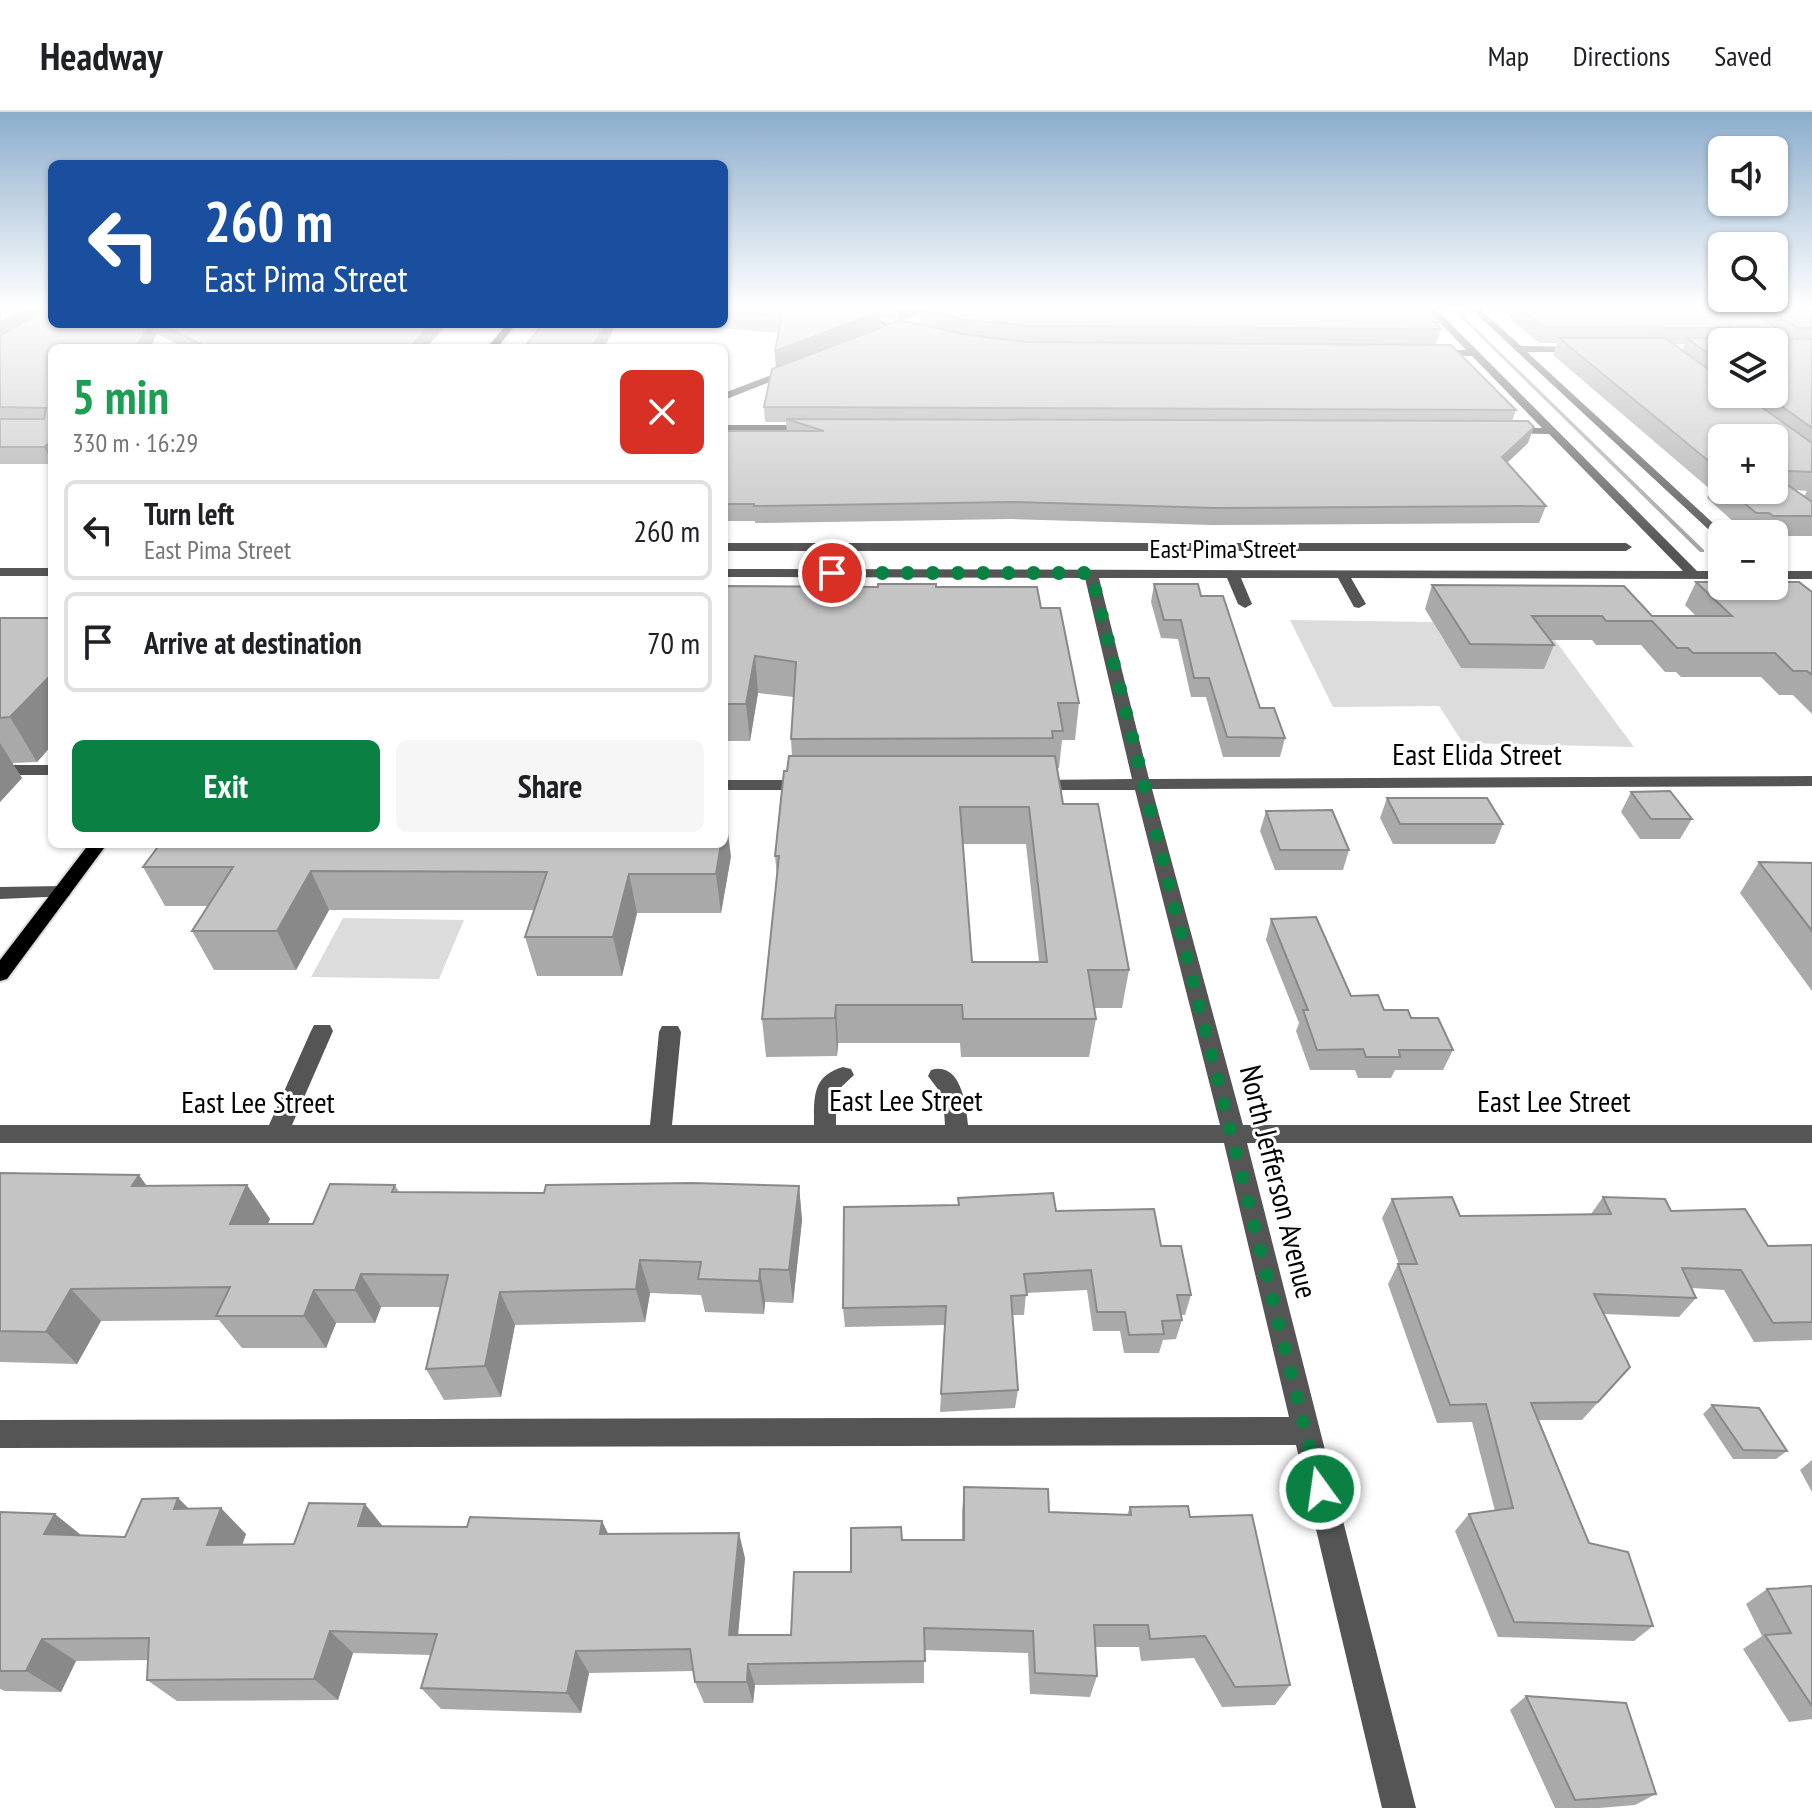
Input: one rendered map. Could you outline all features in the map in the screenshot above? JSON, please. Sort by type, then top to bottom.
[{"type":"main road","points":[[0,974],[95,848]]},
{"type":"street","points":[[1510,388],[1694,575]]},
{"type":"street","points":[[1561,388],[1708,525]]},
{"type":"street","points":[[728,428],[820,428]]},
{"type":"street","points":[[1490,431],[1554,431]]},
{"type":"street","name":"East Pima Street","points":[[728,547],[1626,547]]},
{"type":"street","points":[[1588,547],[1613,575]]},
{"type":"street","points":[[0,572],[48,572]]},
{"type":"street","name":"East Pima Street","points":[[728,573],[1708,575]]},
{"type":"street","points":[[787,591],[788,573]]},
{"type":"street","points":[[830,591],[832,573]]},
{"type":"street","points":[[986,573],[988,592]]},
{"type":"street","name":"North Jefferson Avenue","points":[[1091,573],[1142,785],[1233,1132],[1399,1808]]},
{"type":"street","points":[[1232,573],[1245,604]]},
{"type":"street","points":[[1342,574],[1359,604]]},
{"type":"street","points":[[1806,575],[1812,586]]},
{"type":"street","points":[[0,770],[48,770]]},
{"type":"street","name":"East Elida Street","points":[[1017,785],[1812,781]]},
{"type":"street","points":[[728,785],[830,785]]},
{"type":"street","points":[[0,893],[62,892]]},
{"type":"street","points":[[276,1136],[322,1031]]},
{"type":"street","points":[[660,1135],[670,1032]]},
{"type":"street","points":[[825,1133],[825,1089],[843,1075]]},
{"type":"street","points":[[939,1076],[954,1094],[957,1133]]},
{"type":"street","name":"East Lee Street","points":[[0,1134],[1812,1134]]},
{"type":"street","points":[[0,1434],[1306,1431]]},
{"type":"shaded area","points":[[1535,613],[1634,747],[1463,743],[1439,706],[1333,707],[1290,620],[1433,622],[1444,641],[1471,641],[1455,656],[1461,668]]},
{"type":"shaded area","points":[[343,918],[464,920],[439,979],[311,977]]},
{"type":"building","points":[[0,388],[48,388],[48,444],[44,447],[0,447],[0,419],[44,419],[46,408],[0,407]]},
{"type":"building","points":[[768,388],[1494,388],[1516,410],[764,407]]},
{"type":"building","points":[[1620,388],[1708,388],[1708,408],[1763,408],[1785,424],[1708,424],[1708,460]]},
{"type":"building","points":[[1788,388],[1812,388],[1812,428],[1784,408],[1788,408]]},
{"type":"building","points":[[786,419],[1528,421],[1534,427],[1502,457],[1546,506],[1215,508],[1012,502],[728,504],[728,431],[824,431]]},
{"type":"building","points":[[1788,426],[1812,443],[1812,472],[1788,471]]},
{"type":"building","points":[[1788,485],[1812,502],[1812,516],[1756,513],[1745,504],[1788,504]]},
{"type":"building","points":[[1696,582],[1708,582],[1708,593]]},
{"type":"building","points":[[1788,582],[1799,582],[1812,592],[1812,675],[1807,671],[1793,671],[1775,653],[1693,653],[1688,648],[1677,648],[1652,621],[1606,621],[1602,616],[1532,616],[1554,645],[1470,644],[1432,585],[1624,586],[1652,616],[1732,616],[1715,600],[1788,600]]},
{"type":"building","points":[[878,584],[936,584],[936,587],[1037,587],[1041,608],[1060,608],[1079,703],[1058,703],[1063,731],[1052,731],[1053,738],[791,739],[796,662],[755,656],[746,704],[728,704],[728,586],[878,587]]},
{"type":"building","points":[[1154,584],[1198,584],[1201,596],[1223,596],[1260,708],[1274,708],[1285,738],[1227,737],[1209,678],[1194,678],[1181,620],[1164,620]]},
{"type":"building","points":[[0,618],[48,618],[48,678],[10,717],[0,718]]},
{"type":"building","points":[[789,756],[1055,756],[1063,804],[1098,804],[1129,970],[1088,970],[1096,1019],[963,1019],[962,1005],[836,1005],[835,1018],[762,1019],[779,856],[775,856],[784,771],[787,771]],"holes":[[[960,807],[1029,807],[1047,962],[972,962]]]},
{"type":"building","points":[[1670,791],[1692,819],[1651,819],[1631,792]]},
{"type":"building","points":[[1387,798],[1487,798],[1503,824],[1400,824]]},
{"type":"building","points":[[1332,810],[1349,850],[1280,850],[1266,811]]},
{"type":"building","points":[[157,848],[720,848],[716,874],[629,874],[613,937],[525,937],[547,872],[311,871],[277,931],[192,931],[233,867],[143,867]]},
{"type":"building","points":[[1759,862],[1812,863],[1812,931]]},
{"type":"building","points":[[1316,917],[1351,996],[1378,995],[1384,1010],[1408,1010],[1411,1018],[1438,1018],[1453,1050],[1399,1050],[1400,1057],[1366,1057],[1363,1049],[1317,1050],[1303,1010],[1308,1010],[1271,919]]},
{"type":"building","points":[[0,1173],[139,1175],[132,1186],[247,1185],[230,1224],[313,1224],[330,1184],[395,1185],[392,1192],[544,1193],[546,1185],[692,1183],[799,1186],[789,1270],[760,1269],[759,1281],[698,1279],[701,1262],[640,1260],[636,1289],[500,1292],[485,1366],[426,1369],[448,1275],[361,1274],[355,1290],[314,1290],[304,1316],[216,1316],[230,1287],[71,1289],[46,1332],[0,1331]]},
{"type":"building","points":[[1053,1193],[1056,1211],[1154,1209],[1161,1246],[1181,1246],[1191,1295],[1177,1295],[1182,1320],[1162,1321],[1164,1334],[1129,1335],[1125,1312],[1097,1312],[1091,1270],[1024,1274],[1027,1295],[1011,1296],[1018,1390],[941,1394],[946,1306],[843,1308],[844,1207],[959,1205],[958,1198]]},
{"type":"building","points":[[1452,1197],[1460,1216],[1611,1214],[1603,1197],[1665,1199],[1671,1211],[1745,1209],[1768,1246],[1812,1245],[1812,1322],[1773,1323],[1741,1270],[1682,1268],[1696,1298],[1594,1294],[1630,1367],[1598,1402],[1531,1403],[1589,1543],[1628,1552],[1653,1626],[1514,1622],[1469,1514],[1513,1508],[1486,1404],[1450,1405],[1398,1264],[1417,1264],[1392,1199]]},
{"type":"building","points":[[1712,1405],[1759,1408],[1787,1451],[1743,1450]]},
{"type":"building","points":[[964,1487],[1048,1489],[1049,1512],[1131,1515],[1130,1507],[1188,1506],[1190,1517],[1252,1515],[1290,1685],[1235,1687],[1205,1636],[1150,1639],[1148,1625],[1094,1625],[1097,1676],[1035,1673],[1033,1631],[924,1628],[925,1661],[748,1664],[747,1682],[695,1682],[690,1649],[576,1651],[567,1693],[421,1688],[437,1634],[330,1631],[314,1679],[147,1680],[149,1638],[42,1639],[26,1671],[0,1671],[0,1512],[55,1514],[44,1534],[125,1537],[142,1499],[178,1498],[174,1509],[221,1508],[207,1545],[294,1544],[309,1503],[365,1504],[358,1526],[467,1527],[470,1517],[602,1521],[600,1534],[739,1533],[729,1635],[791,1635],[794,1572],[851,1572],[851,1528],[901,1527],[902,1540],[964,1540]]},
{"type":"building","points":[[1812,1586],[1812,1706],[1765,1635],[1791,1633],[1767,1589]]},
{"type":"building","points":[[1526,1696],[1626,1703],[1656,1794],[1575,1800]]},
{"type":"waterway","points":[[1535,388],[1702,551]]},
{"type":"route","points":[[832,573],[1091,573],[1320,1489]]}]
